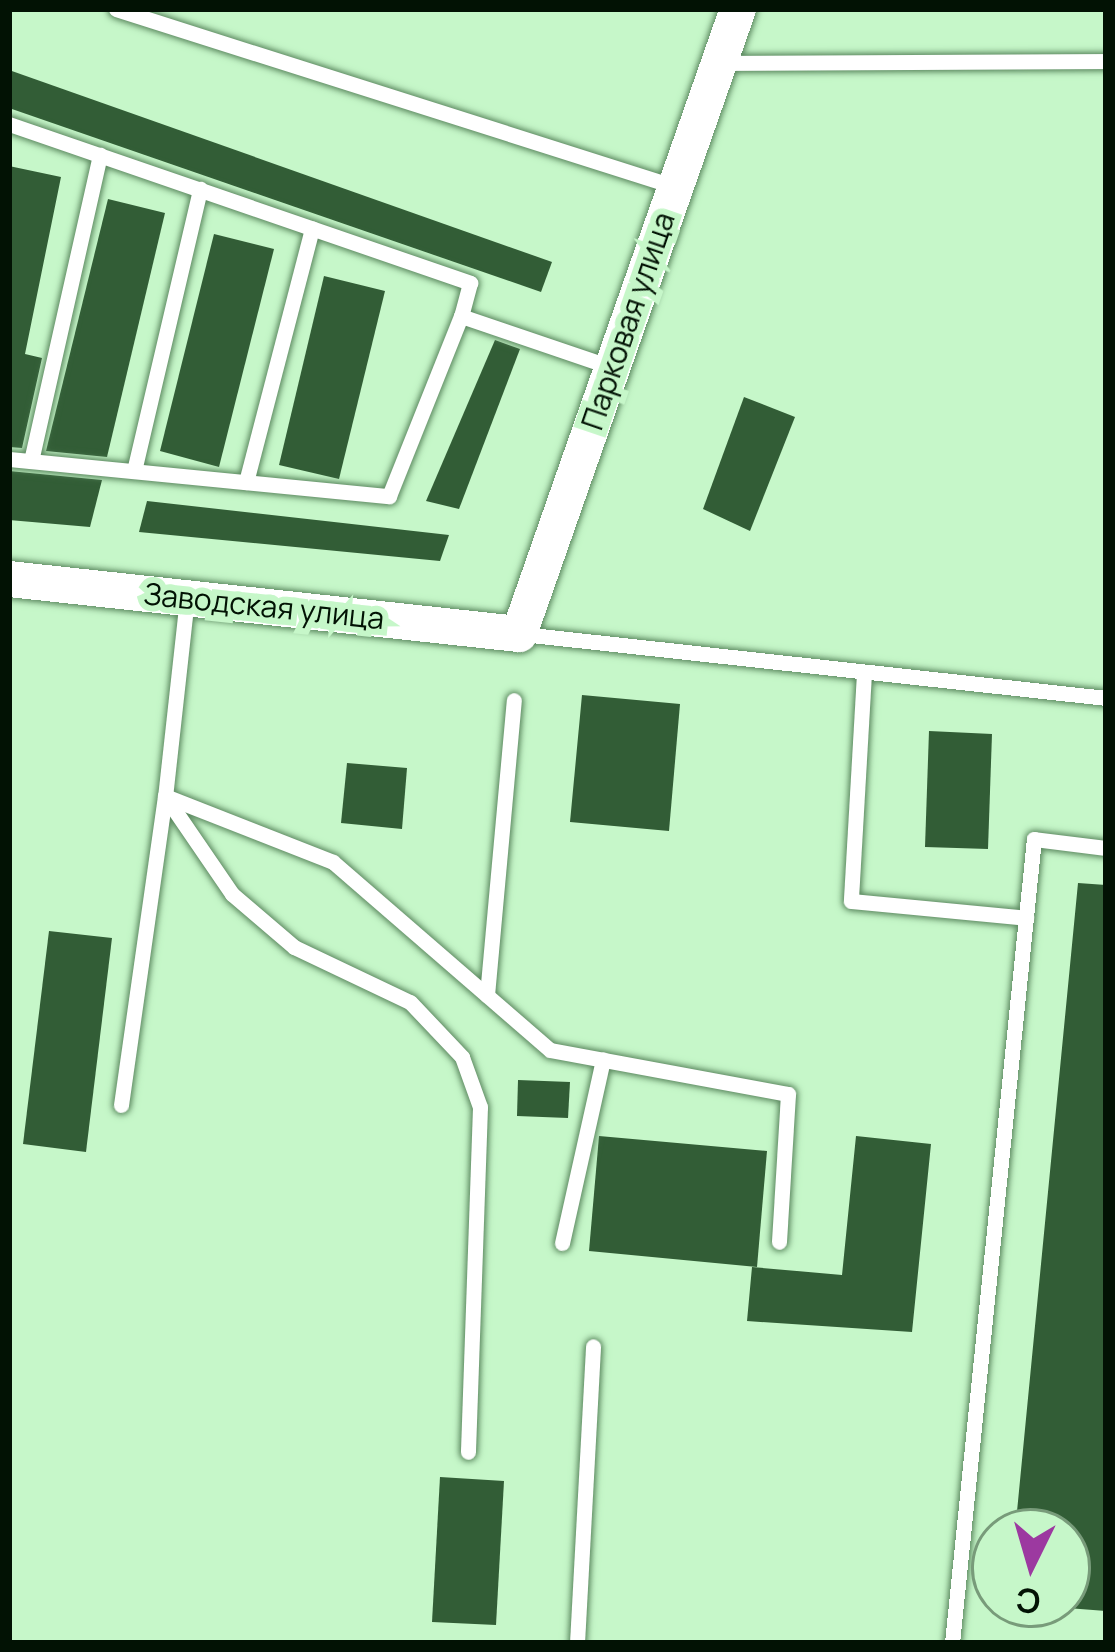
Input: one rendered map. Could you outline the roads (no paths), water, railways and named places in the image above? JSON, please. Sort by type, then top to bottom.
[{"type":"street","name":"Парковая улица","points":[[519,634],[738,9]]},
{"type":"street","name":"Заводская улица","points":[[9,580],[519,634]]},
{"type":"lane","points":[[116,9],[675,187]]},
{"type":"lane","points":[[717,63],[1106,61]]},
{"type":"lane","points":[[9,124],[470,283],[389,496],[9,459]]},
{"type":"lane","points":[[31,461],[100,155]]},
{"type":"lane","points":[[134,471],[200,189]]},
{"type":"lane","points":[[246,482],[312,228]]},
{"type":"lane","points":[[461,316],[610,367]]},
{"type":"lane","points":[[121,1106],[165,796],[187,598]]},
{"type":"lane","points":[[519,634],[1106,698]]},
{"type":"lane","points":[[864,673],[851,902],[1026,918]]},
{"type":"lane","points":[[487,995],[514,700]]},
{"type":"lane","points":[[165,796],[333,862],[550,1050],[788,1094],[779,1242]]},
{"type":"lane","points":[[165,796],[232,894],[294,946],[410,1002],[462,1057],[481,1107],[468,1452]]},
{"type":"lane","points":[[952,1643],[1034,839],[1106,848]]},
{"type":"lane","points":[[562,1243],[603,1060]]},
{"type":"lane","points":[[577,1643],[593,1346]]}]
